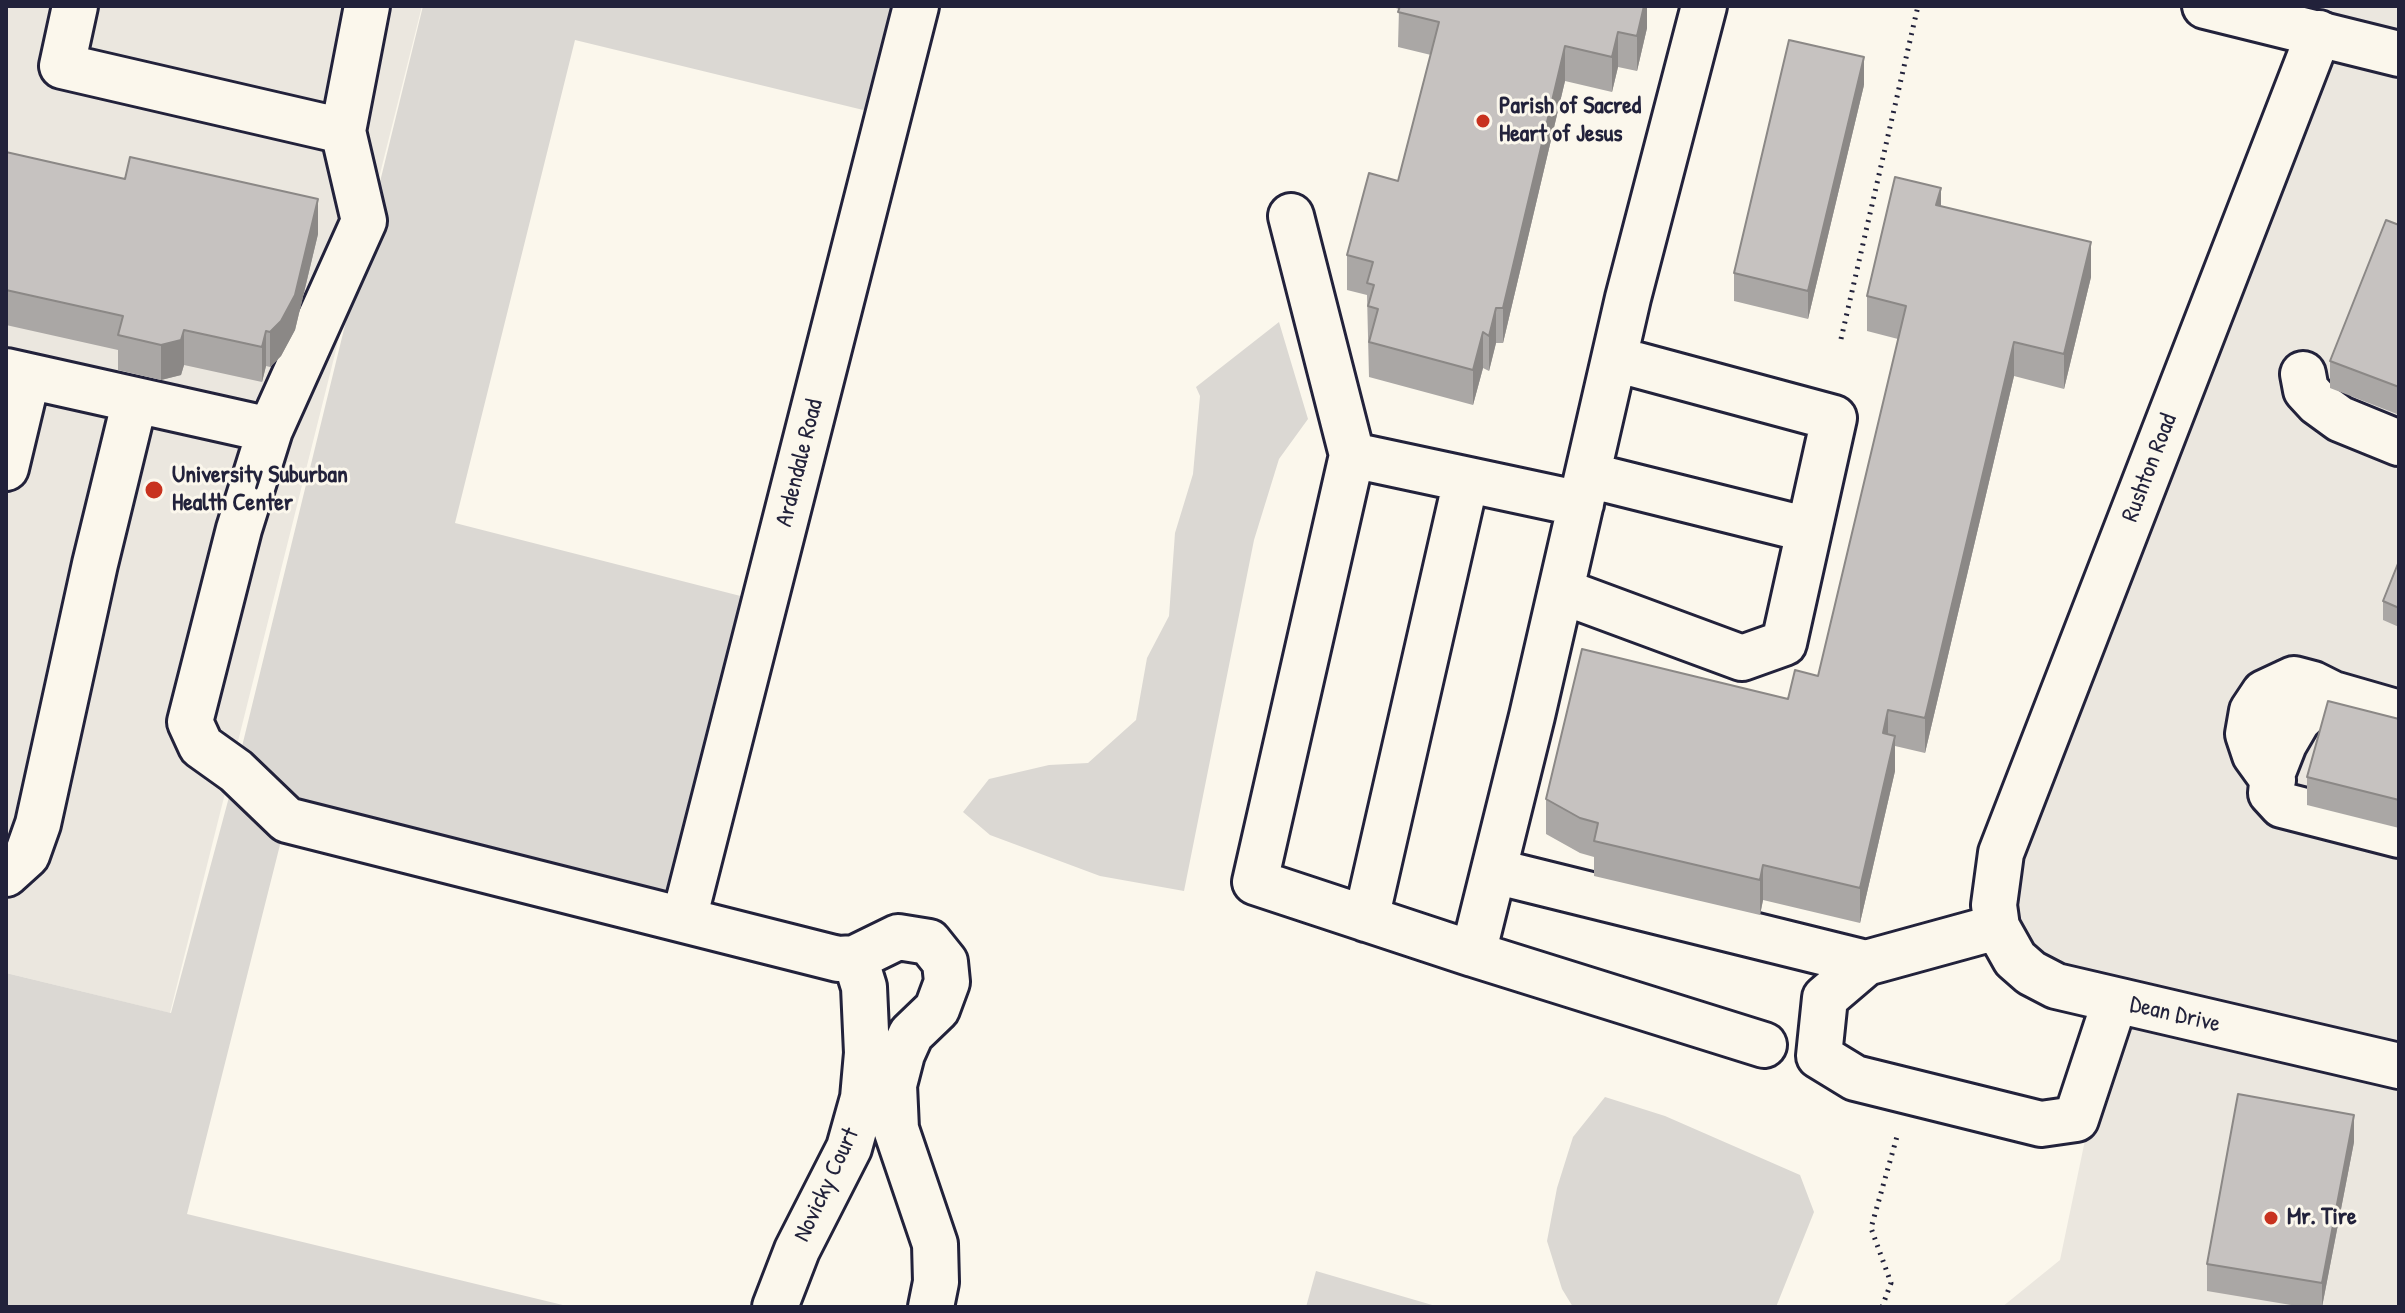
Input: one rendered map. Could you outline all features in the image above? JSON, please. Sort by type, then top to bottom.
[{"type":"street","points":[[75,6],[62,66],[343,131]]},
{"type":"street","points":[[367,6],[343,131],[364,221],[270,430],[239,529],[190,722],[201,746],[236,771],[287,820],[838,959],[855,958]]},
{"type":"street","name":"Ardendale Road","points":[[684,919],[916,6]]},
{"type":"street","points":[[1473,954],[1615,359],[1704,6]]},
{"type":"street","points":[[2205,6],[2399,54]]},
{"type":"street","name":"Rushton Road","points":[[1996,916],[2001,853],[2319,33]]},
{"type":"street","points":[[1291,216],[1352,455],[1255,882],[1764,1045]]},
{"type":"street","points":[[1561,591],[1742,658],[1784,643],[1834,418],[1615,359]]},
{"type":"street","points":[[6,468],[17,373],[270,430]]},
{"type":"street","points":[[2303,374],[2306,390],[2340,419],[2399,443]]},
{"type":"street","points":[[6,874],[27,855],[38,824],[95,564],[135,400]]},
{"type":"street","points":[[1352,455],[1466,480],[1584,490],[1809,530]]},
{"type":"street","points":[[1366,919],[1466,480]]},
{"type":"street","points":[[2399,713],[2333,694],[2317,702],[2298,720],[2284,744],[2271,793],[2282,805],[2399,835]]},
{"type":"street","points":[[1494,871],[1866,963]]},
{"type":"street","points":[[1996,916],[1866,963],[1825,998],[1819,1056],[1855,1078],[1910,1092],[2041,1124],[2076,1119],[2115,1001]]},
{"type":"street","name":"Dean Drive","points":[[1996,916],[2015,959],[2031,973],[2056,986],[2399,1066]]},
{"type":"street","name":"Novicky Court","points":[[775,1307],[797,1250],[849,1148],[863,1098],[867,1053],[864,987],[855,958],[898,937],[929,942],[945,962],[947,982],[937,1009],[911,1034],[894,1085],[896,1129],[935,1244],[936,1282],[931,1307]]},
{"type":"path","points":[[1841,339],[1918,6]]},
{"type":"path","points":[[1882,1307],[1891,1283],[1871,1228],[1910,1092]]},
{"type":"shaded area","name":"University Suburban Health Center","points":[[6,6],[422,6],[170,1013],[6,973]]},
{"type":"shaded area","points":[[423,6],[916,6],[888,116],[575,40],[455,523],[764,602],[684,919],[286,821],[187,1214],[571,1307],[6,1307],[6,973],[171,1013],[236,771]]},
{"type":"shaded area","points":[[2206,6],[2399,6],[2399,1307],[2002,1307],[2060,1260],[2114,1001],[2031,973],[1998,864],[2318,34]]},
{"type":"shaded area","points":[[1279,322],[1308,419],[1279,459],[1254,540],[1184,891],[1100,876],[990,835],[963,812],[989,779],[1049,765],[1088,763],[1136,720],[1147,658],[1169,616],[1175,533],[1193,474],[1200,396],[1196,387]]},
{"type":"shaded area","points":[[1605,1097],[1665,1116],[1800,1175],[1814,1212],[1776,1307],[1573,1307],[1562,1289],[1547,1241],[1557,1188],[1573,1137]]},
{"type":"shaded area","points":[[1316,1271],[1439,1307],[1306,1307]]},
{"type":"building","points":[[1400,6],[1644,6],[1637,36],[1618,32],[1612,57],[1565,46],[1503,308],[1496,308],[1489,336],[1483,332],[1473,370],[1369,342],[1378,309],[1368,306],[1374,285],[1367,283],[1373,262],[1347,255],[1369,173],[1398,181],[1439,22],[1398,12]]},
{"type":"building","points":[[1789,40],[1864,57],[1808,291],[1734,273]]},
{"type":"building","points":[[6,152],[125,179],[130,157],[318,199],[295,295],[281,321],[270,332],[266,331],[262,347],[184,330],[181,340],[161,345],[118,335],[123,316],[6,290]]},
{"type":"building","points":[[1895,177],[1941,188],[1936,205],[2091,242],[2064,354],[2014,342],[1925,718],[1888,710],[1883,733],[1895,736],[1860,888],[1763,865],[1760,880],[1594,841],[1598,823],[1580,818],[1546,799],[1582,649],[1788,699],[1795,670],[1818,676],[1906,306],[1867,296]]},
{"type":"building","points":[[2386,220],[2399,225],[2399,387],[2330,361]]},
{"type":"building","points":[[2399,561],[2399,608],[2383,601]]},
{"type":"building","points":[[2328,701],[2399,719],[2399,800],[2307,777]]},
{"type":"building","points":[[2238,1094],[2354,1115],[2322,1283],[2207,1264]]},
{"type":"place","name":"Parish of Sacred Heart of Jesus","points":[[1483,121]]},
{"type":"place","name":"University Suburban Health Center","points":[[154,490]]},
{"type":"place","name":"Mr. Tire","points":[[2271,1218]]}]
